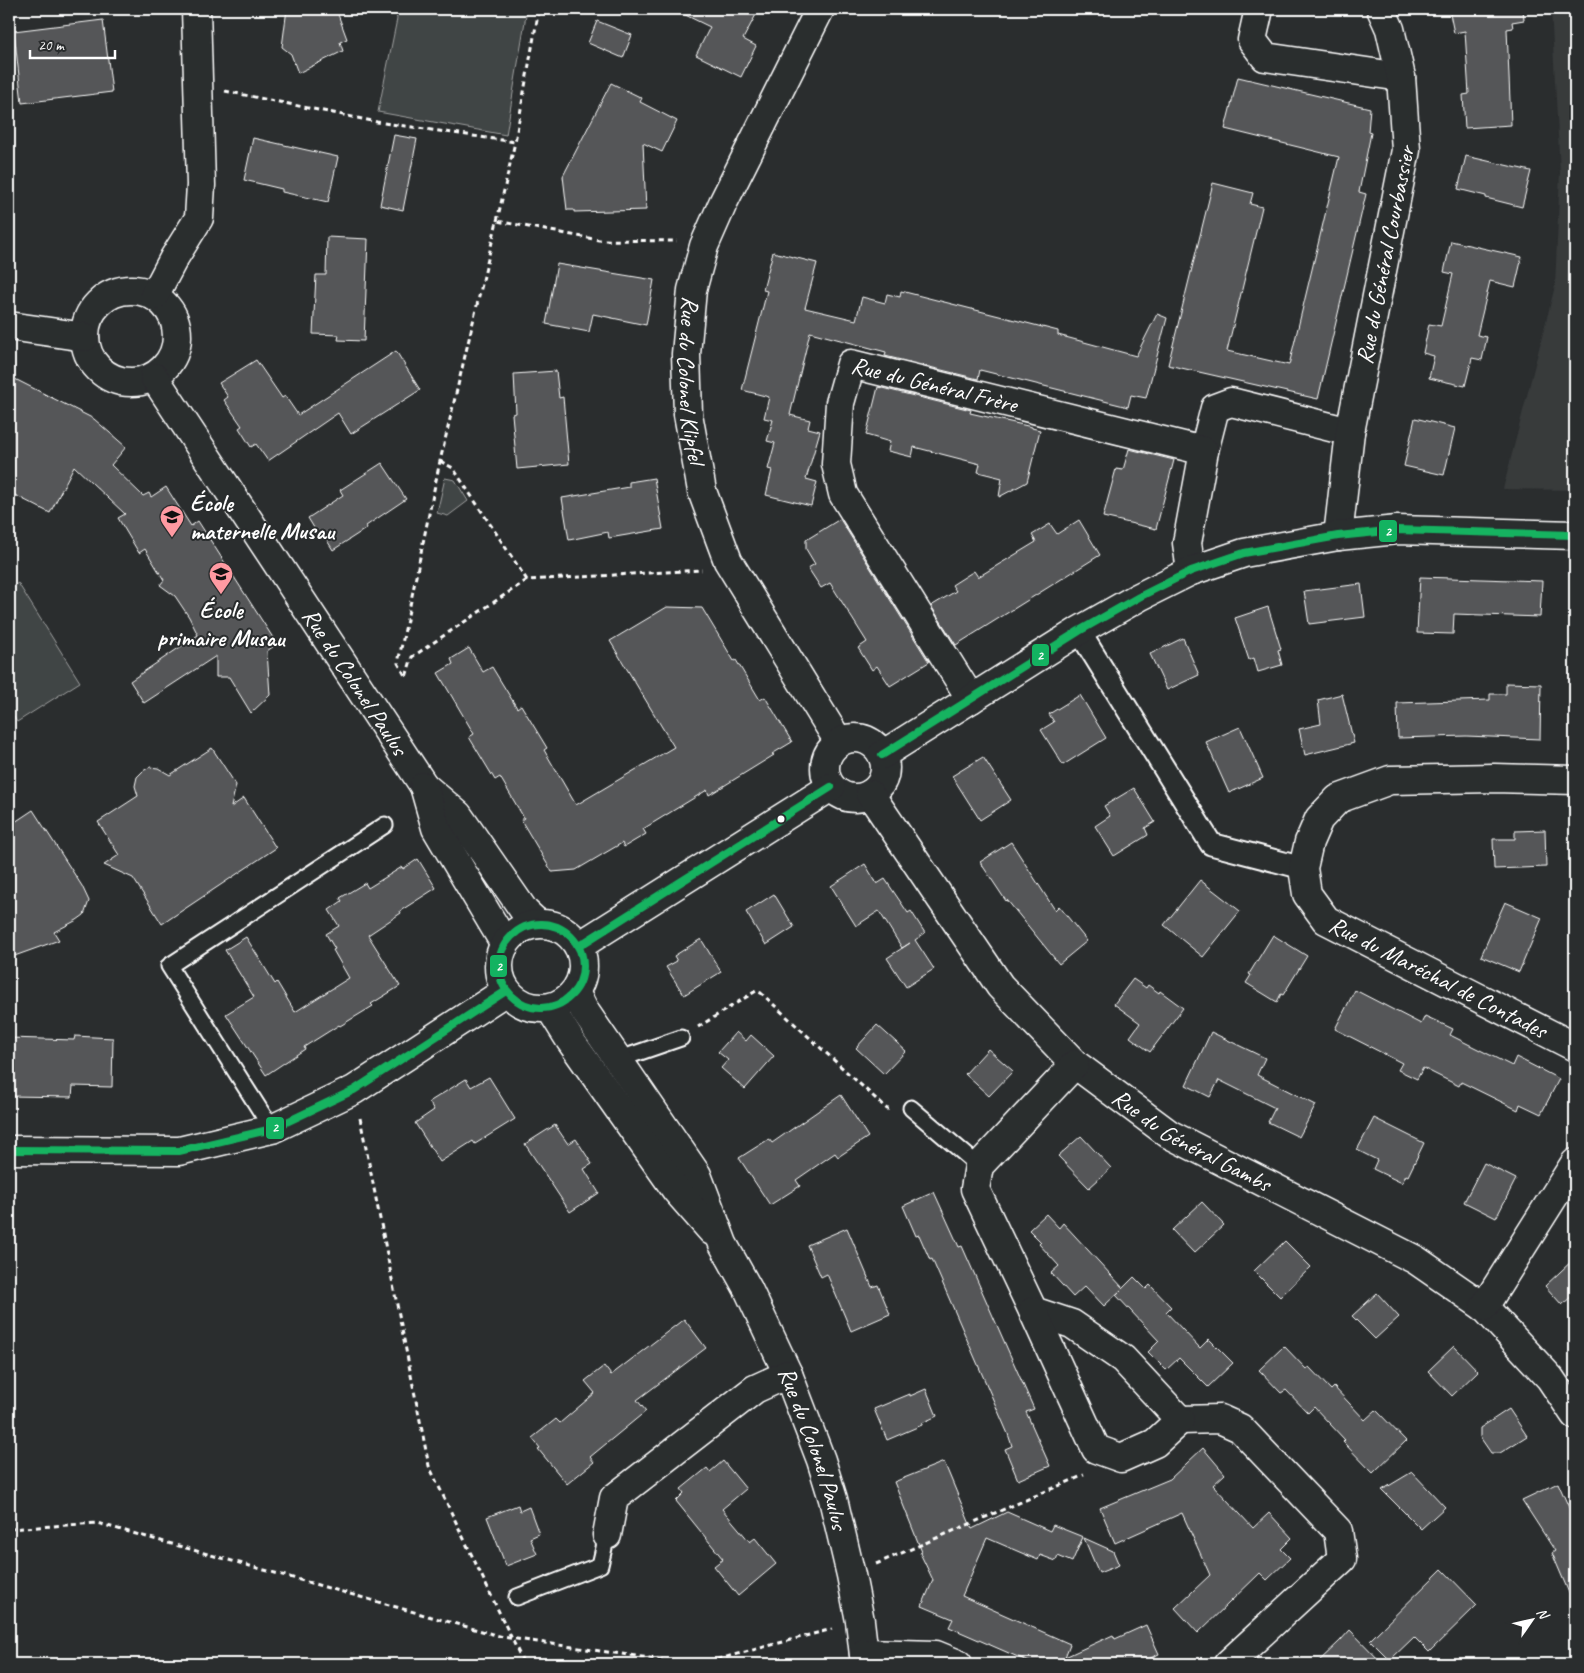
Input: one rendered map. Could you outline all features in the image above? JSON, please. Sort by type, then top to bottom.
[{"type":"street","points":[[154,296],[174,258],[199,218],[202,185],[196,9]]},
{"type":"street","name":"Rue du Colonel Klipfel","points":[[820,9],[723,203],[704,246],[692,290],[686,354],[688,414],[702,491],[728,561],[839,742]]},
{"type":"street","points":[[1259,9],[1252,40],[1266,57],[1401,77]]},
{"type":"street","name":"Rue du Général Courbassier","points":[[1338,536],[1350,432],[1406,150],[1401,77],[1390,29],[1381,9]]},
{"type":"street","points":[[127,290],[141,291],[154,296],[165,304],[173,316],[177,329],[177,344],[173,357],[165,368],[154,377],[139,382],[123,382],[108,376],[96,366],[88,353],[85,337],[92,311],[114,293],[127,290]]},
{"type":"street","points":[[9,326],[85,337]]},
{"type":"street","name":"Rue du Général Frère","points":[[971,699],[843,494],[836,464],[840,403],[852,364],[1204,451]]},
{"type":"street","name":"Rue du Colonel Paulus","points":[[154,377],[424,786],[458,815],[525,912],[538,924]]},
{"type":"street","points":[[1191,571],[1187,543],[1204,451],[1215,408],[1231,402],[1350,432]]},
{"type":"street","points":[[882,755],[1079,631],[1139,597],[1191,571],[1244,553],[1338,536],[1397,530],[1575,535]]},
{"type":"street","points":[[1079,631],[1211,844],[1303,868]]},
{"type":"street","points":[[849,738],[859,738],[868,741],[882,755],[885,772],[877,788],[870,794],[854,798],[831,787],[825,772],[826,757],[839,742],[849,738]]},
{"type":"street","name":"Rue du Maréchal de Contades","points":[[1575,780],[1494,778],[1390,780],[1338,800],[1319,819],[1308,842],[1303,868],[1307,894],[1326,920],[1575,1047]]},
{"type":"street","name":"Rue du Colonel Paulus","points":[[424,786],[436,828],[505,944]]},
{"type":"street","points":[[578,946],[831,787]]},
{"type":"street","name":"Rue du Général Gambs","points":[[870,794],[1000,986],[1075,1064],[1169,1134],[1416,1260],[1484,1307],[1550,1378],[1575,1415]]},
{"type":"street","points":[[538,924],[562,929],[572,937],[578,946],[584,965],[583,974],[575,992],[568,999],[550,1008],[526,1006],[515,1000],[506,991],[501,980],[499,968],[500,956],[505,944],[514,934],[525,927],[538,924]]},
{"type":"street","points":[[9,1150],[179,1151],[272,1129],[354,1090],[506,991]]},
{"type":"street","name":"Rue du Colonel Paulus","points":[[575,992],[584,1010],[697,1174],[723,1244],[748,1289],[788,1374],[821,1460],[850,1575],[860,1621],[865,1658]]},
{"type":"street","name":"Rue du Colonel Paulus","points":[[550,1008],[588,1066],[676,1190],[723,1244]]},
{"type":"street","points":[[1075,1064],[979,1166],[975,1189],[1096,1450],[1121,1458],[1155,1443],[1180,1420],[1220,1419],[1240,1428],[1338,1531],[1342,1559],[1228,1664]]},
{"type":"street","points":[[1484,1307],[1575,1163]]},
{"type":"street","points":[[1033,1311],[1072,1324],[1123,1359],[1180,1420]]},
{"type":"street","points":[[607,1536],[614,1498],[755,1389],[788,1374]]},
{"type":"street","points":[[865,1658],[936,1655],[958,1664]]},
{"type":"lane","points":[[272,1129],[169,966],[384,825]]},
{"type":"lane","points":[[588,1066],[618,1060],[681,1038]]},
{"type":"lane","points":[[911,1108],[979,1166]]},
{"type":"lane","points":[[517,1596],[600,1565],[607,1536]]},
{"type":"path","points":[[539,9],[515,142],[440,461],[398,663],[406,677],[412,657],[527,580],[709,570]]},
{"type":"path","points":[[198,85],[377,122],[515,142]]},
{"type":"path","points":[[497,221],[599,240],[682,242]]},
{"type":"path","points":[[440,461],[453,468],[527,580]]},
{"type":"path","points":[[681,1038],[756,991],[761,993],[887,1109],[911,1108]]},
{"type":"path","points":[[359,1116],[429,1466],[524,1664]]},
{"type":"path","points":[[850,1575],[1086,1474],[1108,1454]]},
{"type":"path","points":[[9,1528],[97,1523],[510,1637],[691,1664]]},
{"type":"path","points":[[700,1664],[860,1621]]},
{"type":"shaded area","points":[[395,9],[527,9],[506,135],[378,112],[397,19]]},
{"type":"shaded area","points":[[1551,9],[1575,9],[1575,490],[1503,489],[1555,286],[1560,172]]},
{"type":"shaded area","points":[[445,478],[455,480],[468,501],[448,516],[437,513]]},
{"type":"shaded area","points":[[18,583],[80,682],[17,722],[9,709],[9,589]]},
{"type":"building","points":[[287,9],[336,9],[347,39],[340,42],[343,51],[298,73],[291,54],[282,47]]},
{"type":"building","points":[[673,9],[759,9],[743,39],[756,46],[741,77],[696,55],[710,27]]},
{"type":"building","points":[[1449,9],[1523,9],[1524,20],[1512,22],[1513,28],[1507,29],[1511,125],[1465,128],[1463,95],[1469,94],[1465,31],[1454,33]]},
{"type":"building","points":[[103,20],[112,92],[22,103],[14,31]]},
{"type":"building","points":[[597,21],[632,35],[623,58],[588,43]]},
{"type":"building","points":[[1238,77],[1370,108],[1368,132],[1371,133],[1359,192],[1366,194],[1318,399],[1168,365],[1213,183],[1253,193],[1250,204],[1262,207],[1227,351],[1289,365],[1339,157],[1225,129]]},
{"type":"building","points":[[611,83],[642,98],[640,102],[677,121],[662,152],[643,143],[646,210],[574,212],[574,210],[567,210],[563,176]]},
{"type":"building","points":[[394,135],[417,139],[403,210],[380,205]]},
{"type":"building","points":[[253,138],[338,157],[328,202],[282,192],[282,189],[244,180]]},
{"type":"building","points":[[1466,156],[1531,171],[1522,207],[1458,189]]},
{"type":"building","points":[[327,237],[368,239],[364,341],[338,340],[339,335],[313,334],[316,275],[326,275]]},
{"type":"building","points":[[1451,241],[1522,257],[1515,287],[1490,281],[1477,335],[1487,337],[1482,360],[1472,358],[1465,386],[1429,378],[1434,356],[1423,353],[1429,324],[1441,326],[1453,274],[1444,272]]},
{"type":"building","points":[[773,252],[817,263],[805,308],[856,320],[862,297],[885,303],[887,294],[900,297],[901,291],[1058,331],[1058,335],[1136,356],[1157,314],[1167,318],[1146,398],[1131,395],[1128,407],[980,370],[978,379],[885,356],[886,352],[810,332],[790,415],[810,420],[808,428],[820,431],[806,479],[817,482],[811,506],[766,495],[772,470],[768,469],[775,443],[767,441],[773,420],[764,418],[769,397],[742,390],[767,291],[763,290]]},
{"type":"building","points":[[557,264],[654,280],[646,325],[593,314],[589,332],[546,324]]},
{"type":"building","points":[[396,351],[420,390],[351,434],[338,413],[268,461],[256,444],[251,447],[239,428],[242,426],[224,400],[228,397],[219,383],[256,360],[282,398],[285,396],[298,415]]},
{"type":"building","points":[[556,371],[559,398],[563,397],[569,464],[517,469],[512,414],[516,413],[514,374]]},
{"type":"building","points":[[9,376],[94,419],[126,447],[111,465],[143,496],[149,493],[151,497],[166,487],[191,526],[198,521],[277,644],[267,651],[270,695],[251,713],[229,677],[216,677],[216,656],[144,703],[130,681],[198,635],[175,596],[160,585],[164,580],[145,549],[139,553],[118,518],[125,514],[74,466],[50,513],[9,492]]},
{"type":"building","points":[[878,387],[971,410],[970,413],[1040,430],[1027,482],[999,497],[1002,478],[978,472],[980,464],[914,447],[912,457],[888,451],[890,442],[866,435]]},
{"type":"building","points":[[1415,418],[1455,428],[1444,475],[1404,466]]},
{"type":"building","points":[[1129,449],[1174,460],[1156,529],[1103,517],[1116,469],[1123,470]]},
{"type":"building","points":[[382,463],[406,499],[333,550],[323,534],[319,536],[308,518],[343,495],[340,490]]},
{"type":"building","points":[[654,478],[663,529],[609,538],[608,532],[569,540],[562,498],[629,487],[629,482]]},
{"type":"building","points":[[840,519],[929,662],[890,686],[877,666],[872,670],[858,648],[867,642],[830,583],[821,588],[808,568],[815,564],[806,549],[806,540]]},
{"type":"building","points":[[1079,520],[1100,555],[956,645],[931,606],[956,591],[952,585],[974,571],[978,577],[1036,542],[1032,535],[1050,524],[1057,534]]},
{"type":"building","points":[[1420,577],[1542,581],[1540,617],[1454,614],[1453,634],[1417,633]]},
{"type":"building","points":[[1361,584],[1365,617],[1309,624],[1304,591]]},
{"type":"building","points":[[667,607],[702,608],[760,700],[765,697],[792,742],[709,795],[707,790],[643,829],[646,834],[624,847],[622,843],[576,870],[552,872],[521,820],[524,818],[500,777],[495,780],[469,737],[474,734],[438,673],[453,664],[451,659],[469,648],[483,672],[492,667],[517,708],[521,705],[547,748],[544,750],[576,805],[674,747],[610,641]]},
{"type":"building","points":[[1268,607],[1281,649],[1278,650],[1282,665],[1258,672],[1254,658],[1249,660],[1235,618]]},
{"type":"building","points":[[1183,638],[1199,675],[1167,690],[1150,654]]},
{"type":"building","points":[[1506,683],[1541,684],[1540,739],[1466,736],[1398,738],[1397,703],[1490,700],[1490,694],[1506,694]]},
{"type":"building","points":[[1342,694],[1354,743],[1305,755],[1299,729],[1321,724],[1318,700]]},
{"type":"building","points":[[1080,695],[1106,738],[1063,765],[1041,730],[1054,722],[1049,714]]},
{"type":"building","points":[[1240,727],[1263,778],[1229,793],[1206,742]]},
{"type":"building","points":[[212,748],[236,785],[231,807],[244,798],[276,848],[162,924],[133,878],[104,865],[119,855],[98,822],[138,796],[135,786],[137,777],[143,771],[150,767],[158,768],[170,775]]},
{"type":"building","points":[[983,757],[1011,800],[980,820],[952,776]]},
{"type":"building","points":[[1134,788],[1155,822],[1145,828],[1148,835],[1114,856],[1095,826],[1110,816],[1104,806]]},
{"type":"building","points":[[33,810],[82,886],[89,901],[84,915],[54,932],[59,940],[9,958],[9,826]]},
{"type":"building","points":[[1545,830],[1546,867],[1494,869],[1493,839],[1515,839],[1515,831]]},
{"type":"building","points":[[1011,842],[1055,910],[1059,906],[1087,941],[1059,964],[1006,901],[980,862]]},
{"type":"building","points":[[418,859],[436,888],[400,911],[401,913],[368,935],[400,986],[371,1004],[373,1006],[304,1047],[305,1049],[266,1075],[226,1014],[254,997],[225,950],[246,937],[295,1012],[349,978],[326,934],[339,926],[329,910],[342,901],[340,898],[365,883],[368,888]]},
{"type":"building","points":[[865,864],[877,884],[885,879],[908,913],[911,911],[925,933],[915,940],[934,969],[906,987],[887,958],[910,943],[902,948],[879,911],[856,926],[831,886]]},
{"type":"building","points":[[1200,880],[1240,911],[1203,957],[1164,925]]},
{"type":"building","points":[[774,894],[794,927],[766,945],[746,912]]},
{"type":"building","points":[[1505,902],[1542,918],[1519,972],[1481,956]]},
{"type":"building","points":[[1273,935],[1307,956],[1277,1002],[1246,983],[1251,975],[1249,974]]},
{"type":"building","points":[[701,939],[721,972],[684,995],[666,967],[677,961],[674,956]]},
{"type":"building","points":[[1133,979],[1146,988],[1148,985],[1159,993],[1160,991],[1183,1008],[1150,1052],[1130,1037],[1140,1023],[1114,1004]]},
{"type":"building","points":[[1355,990],[1421,1024],[1425,1016],[1453,1029],[1450,1035],[1512,1066],[1516,1057],[1559,1079],[1541,1114],[1520,1104],[1518,1110],[1461,1082],[1459,1086],[1423,1068],[1417,1079],[1398,1070],[1402,1063],[1335,1029]]},
{"type":"building","points":[[877,1025],[906,1051],[884,1074],[856,1048]]},
{"type":"building","points":[[736,1032],[746,1041],[751,1035],[774,1056],[745,1089],[721,1068],[728,1060],[718,1052]]},
{"type":"building","points":[[1211,1032],[1265,1058],[1257,1075],[1316,1105],[1299,1137],[1268,1122],[1275,1108],[1219,1080],[1210,1097],[1186,1085]]},
{"type":"building","points":[[75,1036],[113,1038],[112,1087],[73,1086],[72,1097],[9,1096],[9,1038],[74,1040]]},
{"type":"building","points":[[988,1049],[1013,1071],[989,1096],[965,1074]]},
{"type":"building","points":[[489,1077],[515,1119],[475,1144],[473,1141],[440,1162],[415,1123],[434,1110],[429,1102],[466,1079],[471,1087]]},
{"type":"building","points":[[841,1095],[868,1137],[838,1157],[835,1153],[796,1180],[800,1186],[770,1205],[739,1158],[769,1139],[772,1143]]},
{"type":"building","points":[[1374,1118],[1424,1143],[1408,1176],[1406,1175],[1402,1183],[1373,1169],[1377,1160],[1357,1150]]},
{"type":"building","points":[[555,1125],[568,1144],[576,1139],[592,1164],[584,1169],[599,1193],[570,1212],[525,1144]]},
{"type":"building","points":[[1081,1136],[1111,1168],[1089,1188],[1058,1156]]},
{"type":"building","points":[[1484,1163],[1516,1179],[1496,1218],[1464,1202]]},
{"type":"building","points":[[934,1192],[959,1247],[962,1246],[1034,1409],[1026,1412],[1050,1466],[1018,1480],[1005,1449],[1012,1446],[1008,1434],[932,1259],[930,1260],[919,1235],[916,1236],[903,1206]]},
{"type":"building","points":[[1202,1202],[1224,1225],[1194,1253],[1172,1230]]},
{"type":"building","points":[[1046,1214],[1059,1228],[1063,1223],[1123,1288],[1104,1306],[1085,1286],[1073,1297],[1051,1273],[1059,1266],[1039,1244],[1041,1242],[1029,1230]]},
{"type":"building","points":[[847,1228],[872,1287],[878,1285],[890,1314],[851,1331],[827,1274],[821,1277],[807,1245]]},
{"type":"building","points":[[1285,1241],[1311,1267],[1280,1297],[1254,1271]]},
{"type":"building","points":[[1575,1258],[1575,1293],[1562,1305],[1545,1286]]},
{"type":"building","points":[[1134,1277],[1146,1289],[1150,1285],[1171,1307],[1166,1312],[1200,1348],[1209,1339],[1233,1363],[1208,1387],[1179,1358],[1166,1370],[1148,1352],[1159,1341],[1116,1295]]},
{"type":"building","points":[[1377,1293],[1399,1317],[1375,1339],[1352,1316]]},
{"type":"building","points":[[684,1319],[706,1348],[637,1400],[646,1411],[590,1457],[594,1462],[567,1484],[538,1449],[540,1448],[532,1438],[556,1419],[560,1423],[595,1393],[585,1381],[604,1366],[611,1375]]},
{"type":"building","points":[[1284,1346],[1306,1369],[1309,1367],[1331,1390],[1334,1387],[1365,1420],[1376,1410],[1406,1441],[1373,1473],[1343,1442],[1345,1440],[1314,1407],[1308,1413],[1286,1390],[1281,1393],[1259,1370]]},
{"type":"building","points":[[1454,1346],[1478,1371],[1452,1396],[1428,1371]]},
{"type":"building","points":[[926,1389],[937,1416],[922,1423],[922,1425],[887,1440],[874,1409]]},
{"type":"building","points":[[1509,1409],[1527,1436],[1500,1453],[1491,1453],[1480,1437],[1480,1428]]},
{"type":"building","points":[[1203,1448],[1225,1474],[1213,1485],[1253,1528],[1269,1513],[1292,1538],[1281,1549],[1290,1558],[1267,1580],[1260,1573],[1198,1633],[1175,1608],[1210,1575],[1182,1513],[1115,1543],[1100,1508],[1170,1479]]},
{"type":"building","points":[[723,1461],[746,1489],[722,1509],[750,1542],[755,1538],[776,1564],[738,1596],[714,1566],[723,1559],[676,1501],[684,1493],[681,1489],[707,1468],[710,1472]]},
{"type":"building","points":[[944,1462],[972,1529],[1007,1512],[1050,1531],[1053,1525],[1083,1537],[1072,1562],[1058,1556],[1056,1561],[1040,1555],[1038,1560],[987,1538],[962,1596],[1070,1644],[1065,1657],[1113,1635],[1115,1639],[1146,1625],[1159,1654],[1138,1664],[1034,1664],[949,1627],[953,1619],[922,1606],[933,1580],[920,1553],[922,1552],[894,1482]]},
{"type":"building","points":[[1412,1472],[1445,1507],[1421,1529],[1382,1490]]},
{"type":"building","points":[[1558,1483],[1575,1521],[1575,1607],[1552,1553],[1555,1551],[1522,1500]]},
{"type":"building","points":[[518,1505],[520,1511],[529,1507],[539,1534],[530,1538],[537,1554],[506,1566],[487,1517]]},
{"type":"building","points":[[1084,1538],[1113,1551],[1119,1565],[1099,1573]]},
{"type":"building","points":[[1442,1569],[1477,1605],[1429,1652],[1414,1637],[1390,1660],[1370,1640]]},
{"type":"building","points":[[1350,1630],[1383,1664],[1316,1664],[1340,1641]]},
{"type":"transit line","name":"2","points":[[882,755],[1079,631],[1139,597],[1191,571],[1244,553],[1338,536],[1397,530],[1575,535]]},
{"type":"transit line","name":"2","points":[[579,946],[831,787]]},
{"type":"transit line","name":"2","points":[[541,924],[557,927],[571,936],[580,950],[583,966],[580,982],[571,996],[557,1005],[541,1008],[525,1005],[511,996],[502,982],[499,966],[502,950],[511,936],[525,927],[541,924]]},
{"type":"transit line","name":"2","points":[[9,1150],[179,1151],[272,1129],[354,1090],[506,991]]},
{"type":"place","name":"École maternelle Musau","points":[[172,538]]},
{"type":"place","name":"École primaire Musau","points":[[221,595]]}]
